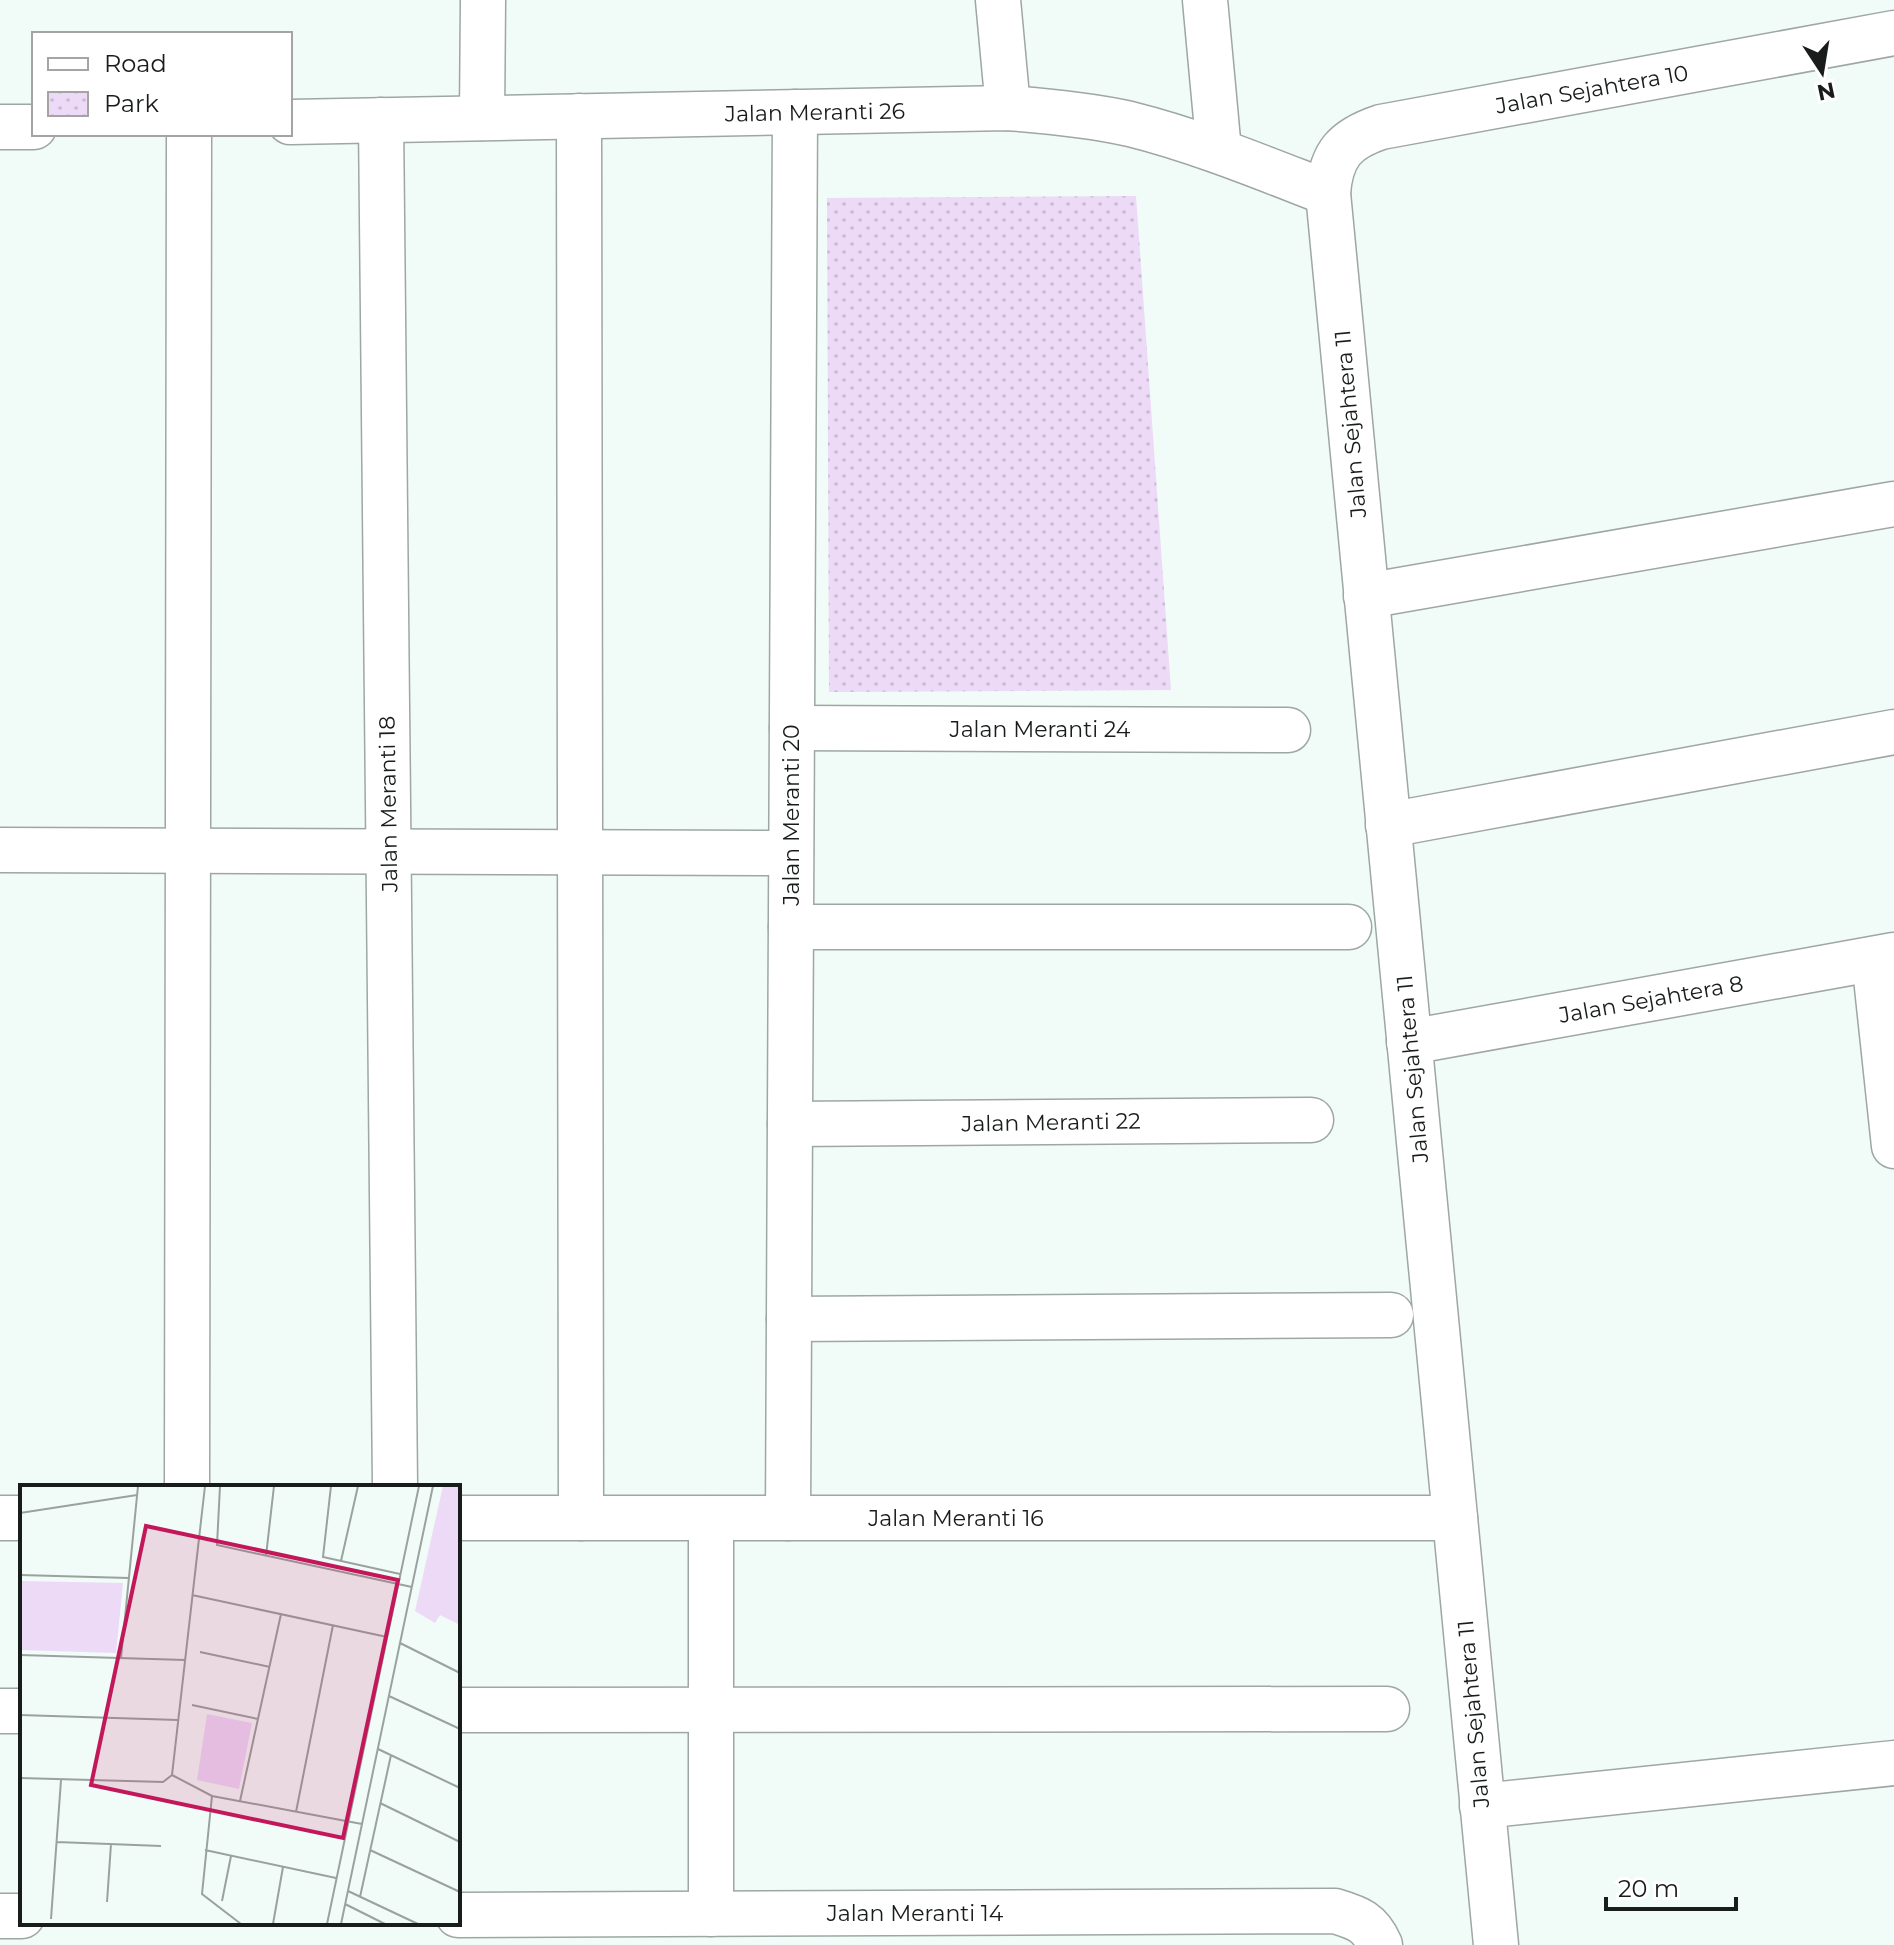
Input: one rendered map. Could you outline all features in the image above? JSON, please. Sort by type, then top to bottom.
[{"type":"street","points":[[482,118],[483,0]]},
{"type":"street","points":[[998,0],[1008,108]]},
{"type":"street","points":[[1205,0],[1219,151]]},
{"type":"street","name":"Jalan Sejahtera 10","points":[[1328,193],[1329,175],[1335,158],[1346,144],[1360,134],[1381,127],[1894,33]]},
{"type":"street","name":"Jalan Meranti 26","points":[[292,122],[1008,108],[1049,111],[1129,124],[1219,151],[1328,193]]},
{"type":"street","name":"Jalan Meranti 20","points":[[788,1518],[795,112]]},
{"type":"street","points":[[579,116],[581,1518]]},
{"type":"street","name":"Jalan Meranti 18","points":[[381,120],[395,1485]]},
{"type":"street","points":[[0,127],[32,127]]},
{"type":"street","points":[[187,1485],[189,136]]},
{"type":"street","name":"Jalan Sejahtera 11","points":[[1328,193],[1496,1945]]},
{"type":"street","points":[[1366,596],[1894,504]]},
{"type":"street","name":"Jalan Meranti 24","points":[[792,728],[1288,730]]},
{"type":"street","points":[[1388,825],[1894,732]]},
{"type":"street","points":[[0,850],[791,853]]},
{"type":"street","points":[[791,927],[1349,927]]},
{"type":"street","points":[[1884,957],[1894,1146]]},
{"type":"street","name":"Jalan Sejahtera 8","points":[[1409,1042],[1884,957]]},
{"type":"street","name":"Jalan Meranti 22","points":[[790,1124],[1311,1120]]},
{"type":"street","points":[[789,1319],[1391,1315]]},
{"type":"street","name":"Jalan Meranti 16","points":[[460,1518],[1455,1518]]},
{"type":"street","points":[[711,1519],[711,1914]]},
{"type":"street","points":[[460,1710],[1387,1709]]},
{"type":"street","points":[[1482,1806],[1894,1763]]},
{"type":"street","name":"Jalan Meranti 14","points":[[460,1915],[711,1914],[777,1929],[983,1929],[1180,1928],[1335,1911],[1353,1916],[1375,1935]]},
{"type":"green space","points":[[1136,196],[1171,690],[829,692],[827,198]]}]
